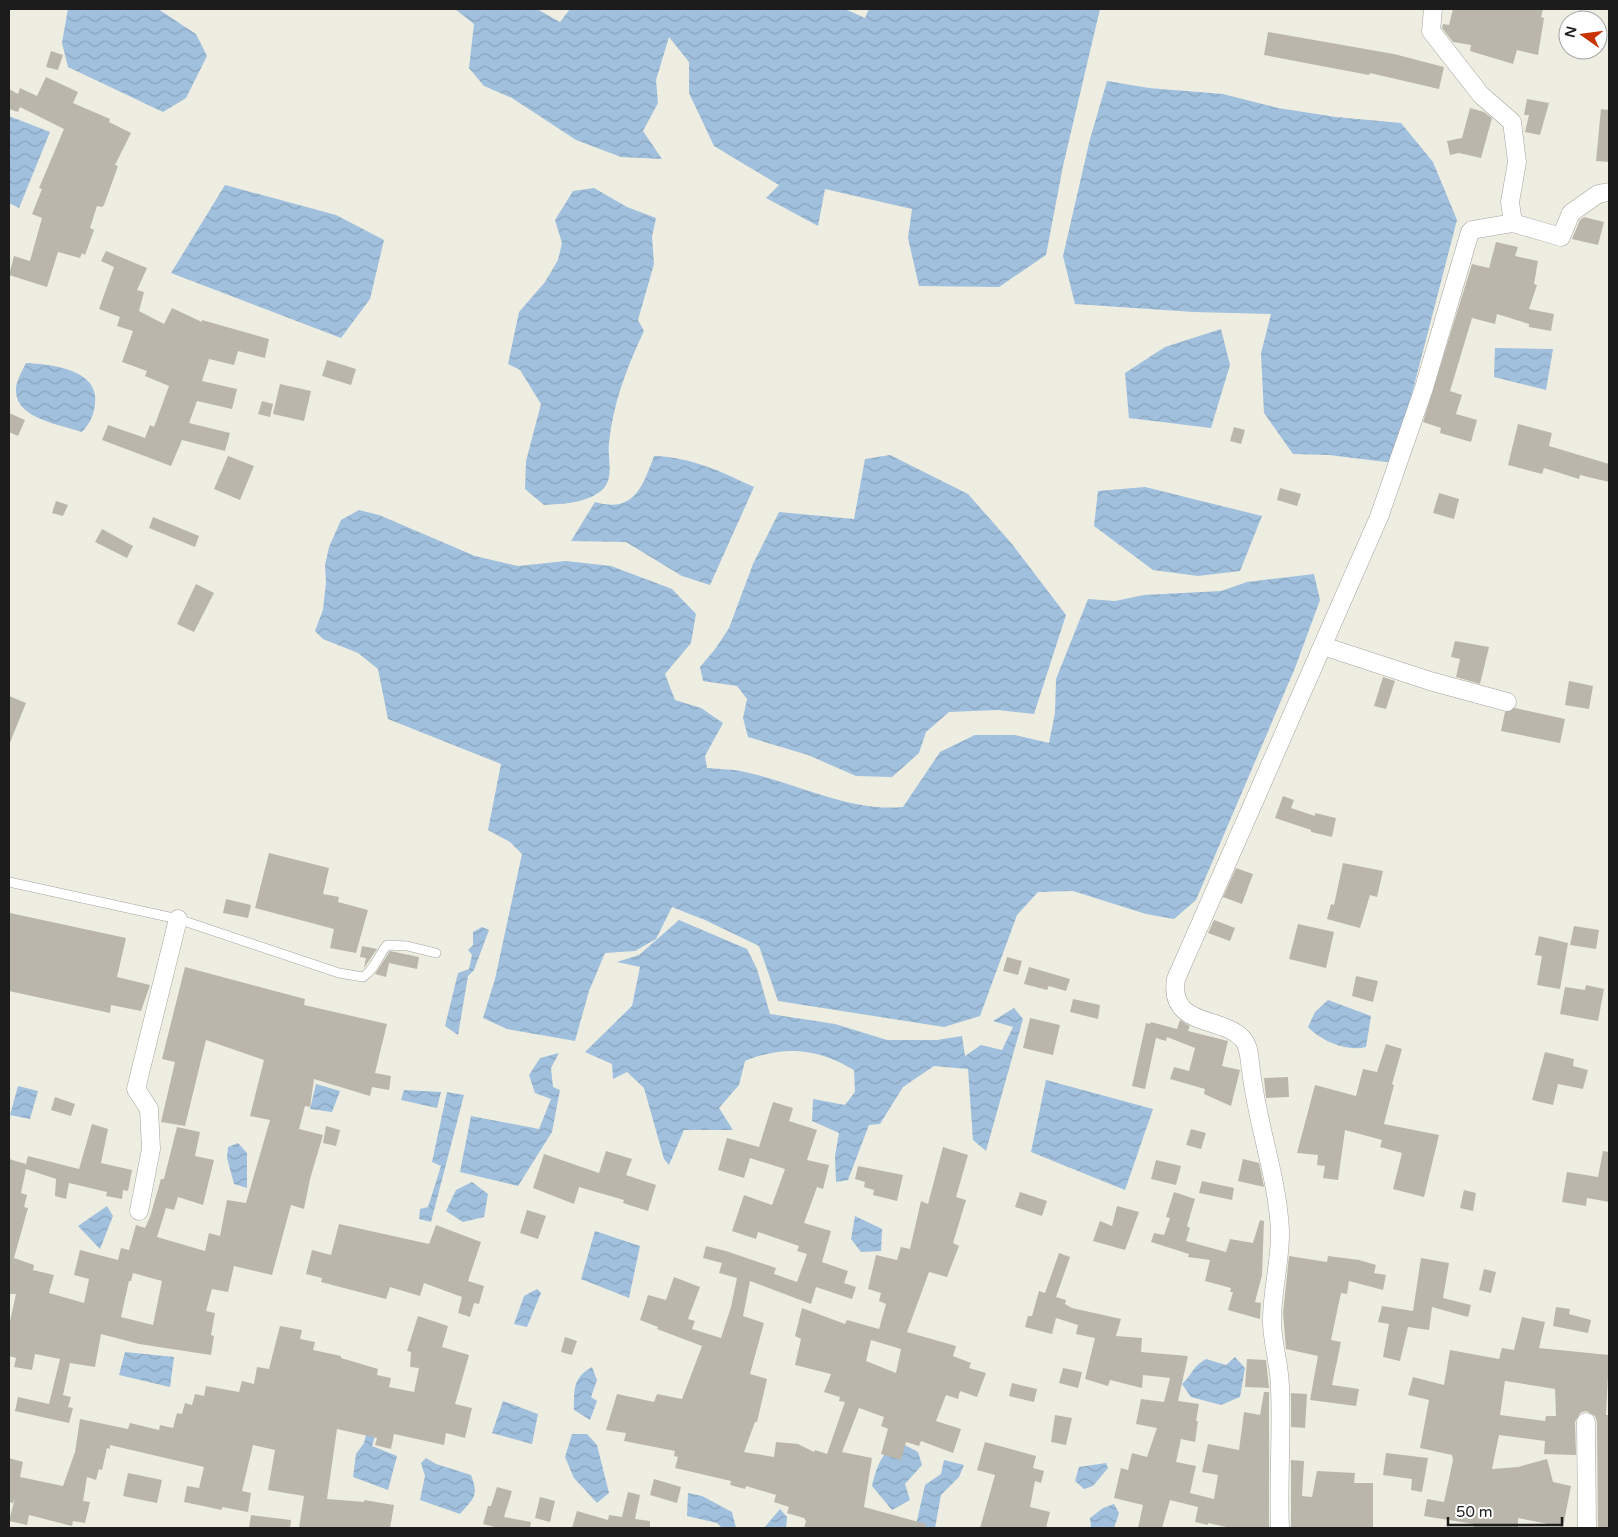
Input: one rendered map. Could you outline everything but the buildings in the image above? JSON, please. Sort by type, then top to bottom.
[{"type":"street","points":[[1433,9],[1431,31],[1481,95],[1512,122],[1517,162],[1510,202],[1513,223]]},
{"type":"street","points":[[1280,1528],[1279,1500],[1282,1443],[1280,1384],[1272,1324],[1280,1232],[1275,1182],[1254,1099],[1248,1047],[1242,1037],[1231,1031],[1199,1020],[1179,1003],[1174,992],[1176,979],[1379,517],[1424,388],[1468,237],[1472,230],[1513,223],[1561,237],[1571,213],[1598,194],[1609,192]]},
{"type":"street","points":[[1323,646],[1430,681],[1507,702]]},
{"type":"street","points":[[139,1211],[151,1149],[149,1109],[136,1089],[178,919]]},
{"type":"street","points":[[1586,1422],[1587,1528]]},
{"type":"lane","points":[[9,882],[178,919],[339,973],[364,977],[372,971],[377,957],[387,945],[407,946],[436,953]]},
{"type":"water","points":[[68,9],[158,9],[196,34],[207,56],[186,98],[163,112],[68,67],[62,43]]},
{"type":"water","points":[[455,9],[537,9],[560,22],[570,9],[845,9],[865,18],[869,9],[1100,9],[1063,166],[1046,255],[999,287],[919,286],[908,238],[912,209],[825,189],[818,226],[766,198],[779,185],[714,146],[689,93],[689,62],[669,37],[656,80],[658,103],[643,131],[662,159],[621,157],[576,140],[512,98],[484,86],[469,68],[474,24]]},
{"type":"water","points":[[1107,81],[1149,88],[1223,94],[1278,108],[1336,117],[1401,123],[1433,162],[1457,220],[1394,463],[1329,455],[1293,454],[1264,413],[1261,353],[1271,314],[1194,312],[1075,304],[1063,256],[1090,139]]},
{"type":"water","points":[[9,116],[50,132],[19,208],[9,203]]},
{"type":"water","points":[[225,185],[336,215],[384,240],[370,299],[341,338],[171,273]]},
{"type":"water","points":[[594,188],[627,207],[656,218],[652,237],[654,264],[638,320],[644,331],[617,399],[609,443],[610,468],[606,485],[602,490],[589,498],[567,503],[544,505],[525,489],[526,461],[541,404],[520,370],[508,364],[519,312],[545,282],[558,260],[562,243],[555,220],[573,191]]},
{"type":"water","points":[[1221,329],[1230,365],[1211,428],[1129,418],[1125,373],[1165,347]]},
{"type":"water","points":[[1495,348],[1553,349],[1546,390],[1494,377]]},
{"type":"water","points":[[26,363],[49,365],[72,371],[83,377],[90,384],[95,393],[95,405],[91,420],[82,432],[42,419],[24,409],[18,401],[16,388]]},
{"type":"water","points":[[890,455],[968,494],[1012,544],[1066,615],[1034,714],[998,710],[949,712],[926,732],[919,753],[892,777],[856,776],[808,755],[748,737],[743,718],[747,699],[737,686],[703,681],[700,667],[716,648],[729,628],[753,564],[779,512],[854,519],[865,459]]},
{"type":"water","points":[[654,456],[693,462],[754,487],[710,585],[682,576],[626,542],[571,541],[595,502],[619,504],[628,501],[635,495],[645,478]]},
{"type":"water","points":[[1145,487],[1262,516],[1240,571],[1198,576],[1153,570],[1094,526],[1098,491]]},
{"type":"water","points":[[359,510],[379,515],[475,556],[518,566],[566,561],[611,566],[672,589],[696,614],[691,643],[665,674],[675,700],[701,708],[723,723],[705,756],[707,768],[755,774],[839,800],[881,807],[903,807],[940,752],[975,735],[1015,735],[1049,743],[1055,713],[1056,679],[1088,599],[1115,601],[1144,595],[1221,591],[1247,582],[1314,574],[1320,600],[1295,668],[1196,900],[1174,919],[1146,914],[1073,891],[1038,892],[1017,915],[980,1016],[944,1027],[778,1001],[759,946],[705,920],[672,907],[656,939],[635,951],[605,953],[589,991],[575,1041],[507,1029],[483,1018],[495,979],[522,854],[510,842],[488,830],[501,764],[388,719],[378,669],[358,653],[323,639],[315,631],[323,610],[326,582],[325,565],[329,547],[341,520]]},
{"type":"water","points":[[679,920],[747,949],[757,969],[770,1014],[835,1024],[887,1040],[937,1040],[962,1036],[965,1056],[981,1045],[1002,1050],[1013,1027],[993,1021],[1014,1008],[1023,1019],[986,1151],[973,1140],[968,1069],[934,1066],[903,1087],[880,1124],[869,1125],[848,1180],[836,1182],[835,1156],[839,1133],[812,1121],[813,1099],[845,1105],[855,1092],[854,1070],[814,1053],[787,1051],[759,1056],[745,1061],[739,1085],[719,1108],[733,1130],[684,1130],[669,1165],[664,1159],[644,1088],[627,1072],[613,1079],[612,1064],[585,1052],[632,1006],[640,967],[617,962],[639,955]]},
{"type":"water","points":[[482,927],[489,930],[474,970],[468,976],[458,1035],[445,1026],[458,973],[469,969],[472,955],[468,950],[473,945],[473,932]]},
{"type":"water","points":[[1328,1000],[1371,1016],[1366,1047],[1343,1047],[1320,1037],[1308,1027],[1315,1012]]},
{"type":"water","points":[[559,1053],[551,1068],[553,1087],[560,1090],[552,1132],[518,1186],[460,1172],[471,1116],[539,1129],[551,1099],[535,1093],[529,1075],[540,1058]]},
{"type":"water","points":[[1046,1080],[1153,1109],[1125,1190],[1031,1152]]},
{"type":"water","points":[[316,1084],[340,1091],[332,1112],[310,1109]]},
{"type":"water","points":[[18,1086],[38,1091],[30,1119],[10,1115]]},
{"type":"water","points":[[404,1090],[441,1092],[437,1108],[401,1100]]},
{"type":"water","points":[[447,1092],[464,1095],[431,1222],[419,1219],[420,1209],[428,1207],[441,1166],[432,1162]]},
{"type":"water","points":[[238,1143],[247,1153],[247,1188],[234,1184],[227,1158],[228,1147]]},
{"type":"water","points":[[472,1182],[488,1194],[484,1217],[463,1222],[446,1211],[456,1190]]},
{"type":"water","points":[[107,1206],[113,1216],[100,1249],[78,1226]]},
{"type":"water","points":[[855,1216],[882,1229],[881,1251],[861,1252],[851,1239]]},
{"type":"water","points":[[595,1231],[640,1246],[629,1298],[581,1279]]},
{"type":"water","points":[[537,1289],[541,1293],[527,1327],[514,1324],[524,1296]]},
{"type":"water","points":[[125,1352],[174,1357],[170,1387],[119,1375]]},
{"type":"water","points":[[1235,1357],[1245,1368],[1240,1397],[1221,1405],[1191,1397],[1182,1384],[1195,1368],[1206,1359],[1226,1365]]},
{"type":"water","points":[[592,1367],[597,1380],[591,1397],[597,1401],[590,1420],[574,1410],[574,1396],[576,1385],[581,1375]]},
{"type":"water","points":[[503,1401],[538,1414],[532,1444],[492,1433]]},
{"type":"water","points":[[385,1403],[372,1446],[397,1456],[388,1490],[353,1477],[356,1454],[364,1443],[370,1420]]},
{"type":"water","points":[[572,1434],[587,1434],[597,1445],[609,1493],[597,1503],[574,1478],[565,1457]]},
{"type":"water","points":[[899,1442],[918,1452],[922,1465],[905,1484],[910,1500],[892,1510],[872,1486],[884,1455]]},
{"type":"water","points":[[426,1458],[436,1464],[471,1475],[475,1488],[474,1496],[460,1514],[420,1500],[425,1476],[421,1463]]},
{"type":"water","points":[[944,1460],[964,1465],[959,1477],[941,1495],[935,1528],[923,1528],[916,1525],[925,1485],[941,1474]]},
{"type":"water","points":[[1106,1463],[1108,1468],[1093,1486],[1084,1489],[1075,1481],[1079,1467]]},
{"type":"water","points":[[688,1493],[702,1496],[732,1512],[736,1528],[722,1528],[717,1523],[687,1516]]},
{"type":"water","points":[[1114,1504],[1119,1513],[1114,1528],[1091,1528],[1090,1518],[1103,1508]]},
{"type":"water","points":[[780,1509],[787,1517],[786,1528],[764,1528]]}]
